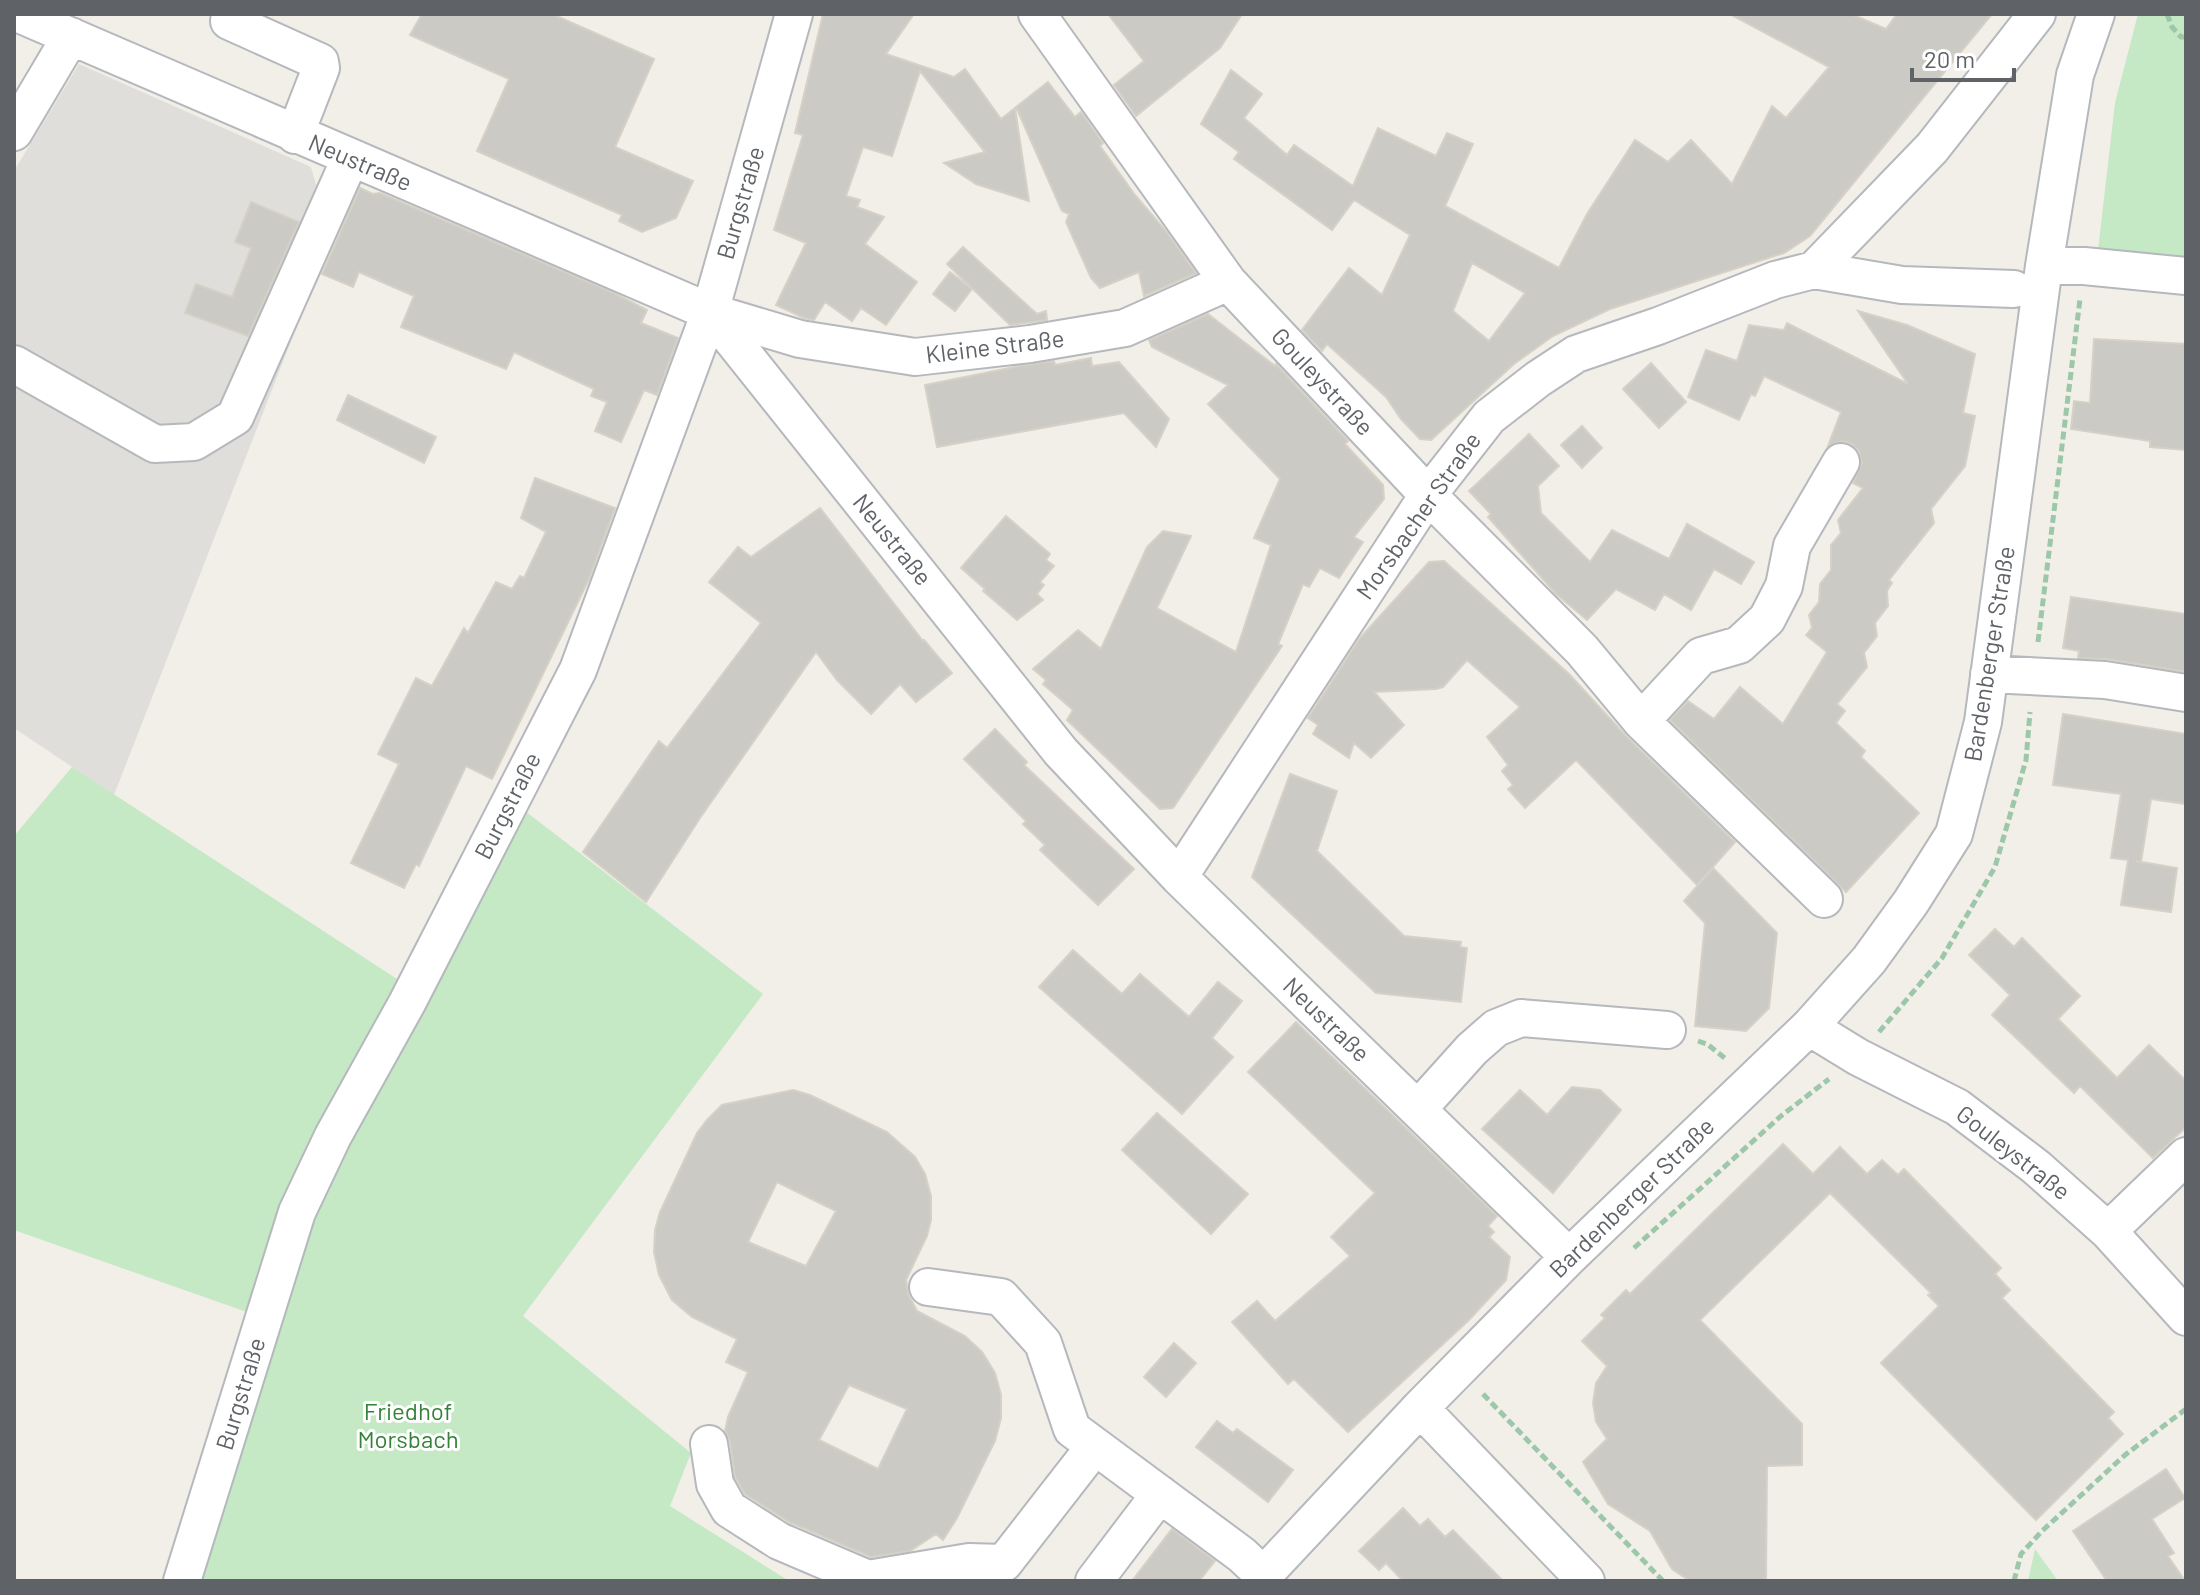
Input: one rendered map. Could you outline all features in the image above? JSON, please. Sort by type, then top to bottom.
[{"type":"street","name":"Neustraße","points":[[19,14],[710,312],[1061,752],[1179,877],[1569,1257]]},
{"type":"street","name":"Burgstraße","points":[[182,1581],[297,1212],[333,1136],[407,1003],[578,670],[710,312],[794,14]]},
{"type":"street","name":"Gouleystraße","points":[[1037,14],[1228,282],[1428,495],[1582,650],[1641,721],[1824,899]]},
{"type":"street","points":[[1814,270],[1932,148],[2037,14]]},
{"type":"street","name":"Bardenberger Straße","points":[[1260,1578],[1420,1408],[1569,1257],[1809,1027],[1869,960],[1954,834],[1983,722],[2044,266],[2075,75],[2096,14]]},
{"type":"street","points":[[229,21],[320,62],[321,68],[295,135]]},
{"type":"street","points":[[14,132],[71,36]]},
{"type":"street","points":[[14,364],[155,444],[194,442],[235,417],[350,159]]},
{"type":"street","points":[[2044,266],[2084,266],[2186,276]]},
{"type":"street","name":"Morsbacher Straße","points":[[1179,877],[1428,495],[1489,417],[1538,379],[1576,354],[1775,280],[1814,270],[1902,285],[2014,289]]},
{"type":"street","name":"Kleine Straße","points":[[710,312],[800,339],[915,357],[1030,344],[1125,328],[1228,282]]},
{"type":"street","points":[[1641,721],[1701,656],[1739,645],[1767,619],[1784,586],[1792,546],[1841,462]]},
{"type":"street","points":[[1989,674],[2105,680],[2186,693]]},
{"type":"street","points":[[1418,1109],[1472,1049],[1496,1028],[1521,1018],[1667,1030]]},
{"type":"street","name":"Gouleystraße","points":[[1809,1027],[1858,1057],[1957,1107],[2036,1167],[2108,1231],[2186,1317]]},
{"type":"street","points":[[2108,1231],[2186,1156]]},
{"type":"street","points":[[928,1287],[1001,1297],[1043,1343],[1072,1429],[1242,1555],[1260,1578]]},
{"type":"street","points":[[1420,1408],[1586,1581]]},
{"type":"street","points":[[709,1444],[715,1484],[729,1509],[779,1541],[868,1579],[969,1562],[1004,1563],[1095,1446]]},
{"type":"street","points":[[1094,1581],[1160,1494]]},
{"type":"path","points":[[2167,14],[2172,27],[2181,37],[2186,37]]},
{"type":"path","points":[[1707,1044],[1729,1062]]},
{"type":"path","points":[[1630,1251],[1781,1116],[1858,1057]]},
{"type":"path","points":[[1479,1391],[1663,1581]]},
{"type":"path","points":[[2014,1581],[2021,1554],[2042,1531],[2125,1455],[2186,1409]]},
{"type":"shaded area","points":[[79,64],[311,167],[316,185],[305,224],[332,236],[114,795],[14,728],[14,171]]},
{"type":"green space","points":[[2138,14],[2186,14],[2186,269],[2097,259],[2115,103]]},
{"type":"green space","name":"Friedhof Morsbach","points":[[72,767],[423,996],[525,811],[763,994],[523,1316],[691,1453],[670,1506],[789,1581],[200,1581],[275,1322],[14,1230],[14,836]]},
{"type":"green space","points":[[2035,1549],[2058,1581],[2028,1581]]},
{"type":"building","points":[[422,14],[552,14],[654,59],[615,147],[693,181],[676,218],[642,232],[619,221],[622,215],[477,151],[509,79],[410,35]]},
{"type":"building","points":[[823,14],[914,14],[886,54],[954,77],[965,69],[1001,119],[1015,108],[1029,201],[976,184],[944,163],[985,152],[920,71],[892,156],[863,147],[846,196],[860,200],[857,207],[884,217],[865,244],[917,282],[886,325],[861,308],[852,321],[825,302],[814,320],[776,305],[806,243],[774,230],[803,135],[795,133]]},
{"type":"building","points":[[1108,14],[1242,14],[1220,48],[1136,116],[1114,85],[1144,61]]},
{"type":"building","points":[[1730,14],[1851,14],[1886,29],[1897,14],[1992,14],[1810,236],[1784,253],[1610,309],[1553,336],[1514,364],[1431,440],[1420,439],[1386,397],[1327,344],[1322,351],[1302,330],[1349,268],[1382,295],[1410,235],[1354,200],[1332,230],[1234,159],[1239,152],[1201,124],[1231,70],[1262,94],[1244,118],[1287,155],[1294,145],[1353,186],[1378,128],[1436,156],[1447,133],[1473,144],[1445,206],[1559,268],[1587,214],[1635,140],[1668,162],[1691,140],[1732,184],[1772,106],[1786,118],[1829,67]],"holes":[[[1472,263],[1525,293],[1489,341],[1453,311]]]},
{"type":"building","points":[[1048,82],[1075,117],[1081,112],[1103,143],[1100,146],[1135,195],[1196,273],[1144,296],[1139,272],[1100,288],[1091,278],[1066,222],[1069,214],[1062,211],[1016,107]]},
{"type":"building","points":[[360,188],[373,194],[380,193],[614,293],[647,310],[641,323],[678,338],[657,395],[644,390],[621,442],[595,431],[607,402],[591,396],[594,389],[514,352],[506,369],[401,327],[414,296],[359,272],[353,287],[322,274]]},
{"type":"building","points":[[251,202],[299,222],[248,336],[185,313],[196,284],[232,297],[251,248],[235,242]]},
{"type":"building","points":[[963,247],[1037,314],[1046,311],[1047,320],[1010,325],[947,264]]},
{"type":"building","points":[[950,272],[972,289],[955,311],[933,294]]},
{"type":"building","points":[[1858,311],[1907,325],[1975,354],[1963,413],[1975,416],[1965,466],[1931,509],[1934,523],[1889,580],[1892,583],[1887,591],[1888,606],[1875,623],[1877,636],[1864,653],[1867,667],[1837,704],[1845,711],[1836,723],[1865,751],[1861,757],[1919,813],[1846,892],[1670,720],[1688,701],[1714,719],[1740,687],[1783,724],[1827,652],[1806,635],[1812,628],[1809,615],[1819,602],[1820,584],[1831,570],[1831,545],[1841,533],[1838,520],[1863,488],[1853,483],[1862,463],[1859,451],[1852,444],[1842,441],[1828,446],[1841,412],[1764,376],[1755,396],[1751,394],[1739,420],[1688,397],[1706,350],[1737,361],[1749,325],[1784,330],[1787,323],[1908,384]]},
{"type":"building","points":[[1208,314],[1276,364],[1348,441],[1345,444],[1383,485],[1384,499],[1354,537],[1363,542],[1339,578],[1320,568],[1309,587],[1303,584],[1278,644],[1282,646],[1173,808],[1160,809],[1067,720],[1073,710],[1043,684],[1046,680],[1033,669],[1078,630],[1101,649],[1147,547],[1163,531],[1191,536],[1157,608],[1236,652],[1271,545],[1254,538],[1280,479],[1208,404],[1228,385],[1152,347],[1149,340]]},
{"type":"building","points":[[2094,339],[2186,344],[2186,450],[2150,447],[2150,441],[2071,429],[2074,401],[2090,403]]},
{"type":"building","points":[[1091,358],[1092,366],[1119,362],[1169,419],[1156,447],[1124,413],[937,447],[925,385],[1019,366],[1054,361],[1055,365]]},
{"type":"building","points":[[1651,363],[1686,402],[1659,428],[1623,389]]},
{"type":"building","points":[[348,395],[436,437],[424,463],[337,420]]},
{"type":"building","points":[[1582,426],[1602,448],[1582,468],[1561,445]]},
{"type":"building","points":[[1529,434],[1559,466],[1538,486],[1541,513],[1590,562],[1612,530],[1669,559],[1687,524],[1754,562],[1741,584],[1714,569],[1691,610],[1664,594],[1655,610],[1616,589],[1587,620],[1556,594],[1469,491]]},
{"type":"building","points":[[535,478],[615,508],[589,579],[492,779],[466,766],[419,866],[416,864],[404,888],[351,863],[399,764],[378,754],[416,678],[432,686],[464,628],[468,633],[496,582],[512,589],[520,576],[524,578],[546,532],[521,518]]},
{"type":"building","points":[[820,508],[923,641],[952,673],[916,702],[900,684],[871,714],[837,680],[816,652],[700,818],[646,902],[583,852],[659,741],[667,748],[761,623],[709,582],[738,547],[751,557]]},
{"type":"building","points":[[1006,516],[1050,554],[1046,560],[1054,566],[1040,582],[1044,585],[1037,594],[1043,600],[1017,620],[961,568]]},
{"type":"building","points":[[1444,561],[1569,674],[1626,736],[1735,842],[1697,885],[1576,760],[1525,808],[1508,789],[1513,785],[1502,771],[1508,765],[1487,737],[1520,707],[1467,660],[1443,687],[1374,692],[1404,725],[1371,758],[1354,743],[1349,758],[1313,734],[1318,725],[1308,718],[1360,638],[1429,562]]},
{"type":"building","points":[[2071,597],[2186,614],[2186,672],[2108,659],[2078,658],[2079,651],[2063,648]]},
{"type":"building","points":[[2063,714],[2186,734],[2186,804],[2151,799],[2141,862],[2177,868],[2171,912],[2121,905],[2128,860],[2111,858],[2121,794],[2053,785]]},
{"type":"building","points":[[995,729],[1027,762],[1024,765],[1134,869],[1098,905],[1040,850],[1045,845],[1023,824],[1026,821],[964,759]]},
{"type":"building","points":[[1290,774],[1337,791],[1317,851],[1404,936],[1461,942],[1460,947],[1467,948],[1461,1002],[1376,993],[1252,877]]},
{"type":"building","points":[[1713,868],[1777,933],[1769,1008],[1746,1031],[1695,1026],[1705,923],[1684,901]]},
{"type":"building","points":[[1995,929],[2014,947],[2022,938],[2080,996],[2058,1019],[2117,1078],[2149,1045],[2186,1081],[2186,1127],[2153,1158],[2080,1086],[2074,1093],[1992,1015],[2010,995],[1969,955]]},
{"type":"building","points":[[1073,950],[1122,994],[1140,974],[1189,1017],[1218,982],[1242,1001],[1212,1038],[1233,1057],[1182,1114],[1039,987]]},
{"type":"building","points":[[1296,1022],[1497,1216],[1488,1226],[1494,1232],[1489,1237],[1510,1257],[1506,1280],[1469,1320],[1348,1432],[1294,1379],[1288,1384],[1232,1322],[1257,1301],[1275,1321],[1350,1256],[1331,1237],[1375,1193],[1248,1072]]},
{"type":"building","points":[[1572,1087],[1600,1090],[1621,1110],[1553,1193],[1482,1129],[1520,1090],[1547,1115]]},
{"type":"building","points":[[793,1090],[810,1095],[887,1132],[915,1157],[925,1174],[931,1196],[931,1220],[927,1236],[906,1280],[908,1294],[917,1311],[965,1336],[982,1352],[995,1373],[1001,1395],[1001,1418],[995,1441],[943,1540],[936,1534],[910,1551],[871,1557],[789,1522],[745,1494],[735,1477],[730,1441],[725,1431],[748,1372],[726,1362],[737,1339],[692,1317],[672,1300],[659,1275],[654,1252],[660,1212],[697,1133],[722,1105]],"holes":[[[777,1182],[836,1211],[806,1266],[748,1242]],[[849,1385],[907,1409],[878,1469],[819,1440]]]},
{"type":"building","points":[[1157,1113],[1248,1194],[1211,1234],[1122,1150]]},
{"type":"building","points":[[1783,1144],[1813,1174],[1840,1147],[1867,1174],[1882,1160],[1898,1175],[1904,1169],[2001,1268],[1995,1274],[2010,1290],[2002,1298],[2114,1412],[2108,1418],[2123,1434],[2036,1520],[1881,1363],[1939,1306],[1928,1295],[1931,1293],[1830,1193],[1700,1320],[1802,1424],[1802,1465],[1767,1466],[1766,1580],[1690,1581],[1672,1569],[1650,1531],[1608,1504],[1583,1462],[1607,1439],[1596,1422],[1593,1403],[1596,1383],[1607,1366],[1582,1341],[1605,1318],[1601,1315],[1626,1290],[1630,1294]]},
{"type":"building","points":[[1174,1343],[1196,1363],[1166,1397],[1144,1377]]},
{"type":"building","points":[[1217,1421],[1233,1433],[1237,1429],[1293,1470],[1268,1502],[1196,1447]]},
{"type":"building","points":[[2166,1469],[2185,1498],[2152,1519],[2174,1553],[2168,1556],[2185,1581],[2107,1581],[2073,1531]]},
{"type":"building","points":[[1403,1508],[1420,1526],[1428,1519],[1445,1537],[1453,1530],[1503,1581],[1403,1581],[1386,1563],[1379,1570],[1359,1551]]},
{"type":"building","points":[[1172,1529],[1215,1561],[1199,1581],[1132,1581]]}]
